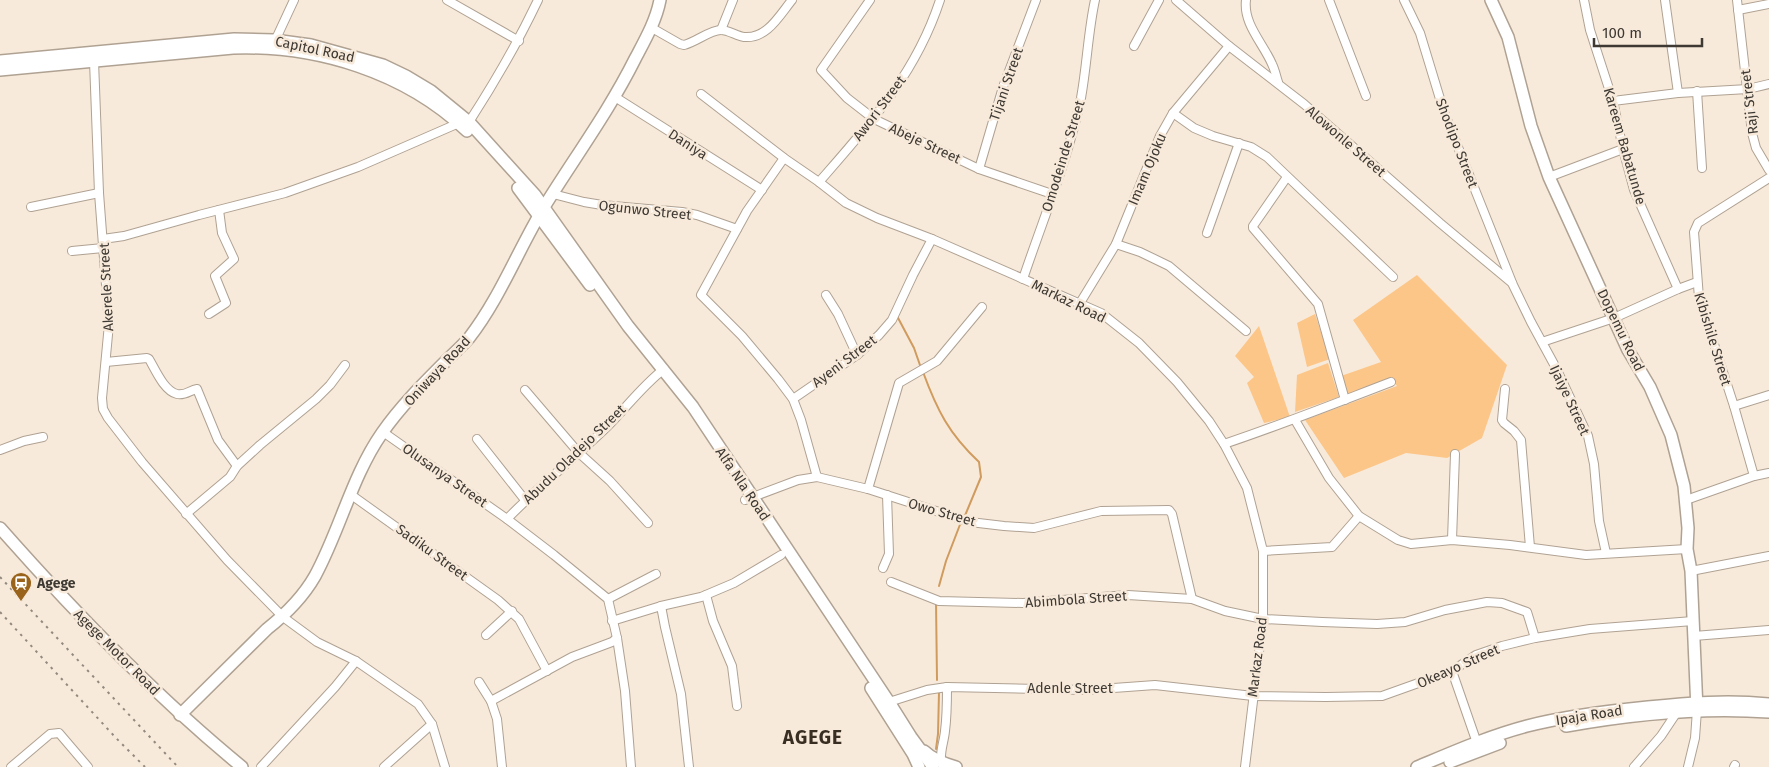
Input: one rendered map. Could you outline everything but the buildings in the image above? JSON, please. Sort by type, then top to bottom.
[{"type":"main road","name":"Oniwaya Road","points":[[180,715],[267,629],[283,617],[315,576],[350,494],[373,447],[382,432],[404,405],[468,338],[485,314],[506,281],[542,212],[615,96],[652,28],[660,0]]},
{"type":"main road","name":"Dopemu Road","points":[[1491,0],[1508,37],[1532,126],[1549,177],[1628,350],[1650,387],[1671,435],[1680,467],[1686,500],[1687,550],[1691,571],[1697,706]]},
{"type":"main road","name":"Capitol Road","points":[[0,61],[234,39],[274,44],[310,45],[383,66],[406,76],[430,91],[464,122],[519,178],[542,212]]},
{"type":"main road","name":"Capitol Road","points":[[0,70],[274,44]]},
{"type":"main road","name":"Alfa Nla Road","points":[[542,212],[661,371],[749,499],[886,705],[919,767]]},
{"type":"main road","name":"Alfa Nla Road","points":[[749,499],[781,555],[886,705],[911,737],[937,764]]},
{"type":"main road","name":"Agege Motor Road","points":[[0,528],[58,593],[180,715],[242,767]]},
{"type":"main road","name":"Ipaja Road","points":[[1417,767],[1477,743],[1527,726],[1584,714],[1750,702],[1769,704]]},
{"type":"main road","name":"Ipaja Road","points":[[1697,706],[1769,712]]},
{"type":"main road","name":"Ipaja Road","points":[[1436,767],[1529,733],[1677,708]]},
{"type":"main road","points":[[910,767],[913,754]]},
{"type":"main road","points":[[937,764],[956,767]]},
{"type":"street","points":[[274,44],[294,0]]},
{"type":"street","points":[[447,0],[518,41]]},
{"type":"street","points":[[103,239],[124,236],[257,201],[312,184],[358,167],[464,122],[494,83],[518,41],[538,0]]},
{"type":"street","points":[[721,30],[733,0]]},
{"type":"street","points":[[652,28],[684,45],[721,30],[744,37],[754,36],[762,34],[769,29],[792,0]]},
{"type":"street","name":"Abeje Street","points":[[870,0],[822,70],[847,98],[874,119],[979,169],[1052,194]]},
{"type":"street","name":"Awori Street","points":[[819,182],[874,119],[898,86],[935,16],[940,0]]},
{"type":"street","name":"Tijani Street","points":[[979,169],[1004,87],[1036,0]]},
{"type":"street","name":"Omodeinde Street","points":[[1023,279],[1068,147],[1081,96],[1092,14],[1096,0]]},
{"type":"street","points":[[1134,46],[1159,0]]},
{"type":"street","name":"Alowonle Street","points":[[1176,0],[1229,46],[1278,82],[1513,285]]},
{"type":"street","points":[[1246,0],[1245,6],[1248,18],[1272,64],[1278,82]]},
{"type":"street","points":[[1329,0],[1366,96]]},
{"type":"street","name":"Shodipo Street","points":[[1404,0],[1420,33],[1444,112],[1513,285]]},
{"type":"street","name":"Kareem Babatunde","points":[[1584,0],[1590,30],[1613,101],[1622,149],[1634,190],[1678,289]]},
{"type":"street","points":[[1665,0],[1678,93]]},
{"type":"street","name":"Raji Street","points":[[1737,0],[1752,133],[1756,148],[1769,170]]},
{"type":"street","points":[[1738,10],[1769,4]]},
{"type":"street","name":"Imam Ojoku","points":[[1080,303],[1116,244],[1154,150],[1174,113],[1229,46]]},
{"type":"street","points":[[0,61],[0,70]]},
{"type":"street","name":"Akerele Street","points":[[94,61],[99,193],[109,324],[102,398],[103,409],[142,462],[186,514],[227,560],[283,617],[318,642],[356,661],[418,704],[432,724],[445,767]]},
{"type":"street","points":[[1613,101],[1697,91],[1748,89],[1769,84]]},
{"type":"street","points":[[1697,91],[1702,168]]},
{"type":"street","name":"Markaz Road","points":[[701,94],[846,203],[1100,313],[1139,343],[1177,382],[1224,444],[1247,488],[1263,551],[1262,619],[1245,767]]},
{"type":"street","name":"Daniya","points":[[615,96],[762,190]]},
{"type":"street","points":[[1174,113],[1194,128],[1213,136],[1252,147],[1267,157],[1393,277]]},
{"type":"street","points":[[1207,233],[1239,143]]},
{"type":"street","points":[[1549,177],[1622,149]]},
{"type":"street","points":[[784,158],[746,211],[701,297],[742,336],[793,399],[817,477]]},
{"type":"street","points":[[1287,177],[1253,228],[1318,304],[1345,400]]},
{"type":"street","name":"Kibishile Street","points":[[1754,476],[1702,307],[1697,282],[1694,232],[1698,223],[1769,178]]},
{"type":"street","points":[[31,207],[99,193]]},
{"type":"street","name":"Ogunwo Street","points":[[553,194],[602,205],[682,212],[697,215],[737,229]]},
{"type":"street","points":[[209,314],[226,303],[215,276],[234,259],[222,232],[219,210]]},
{"type":"street","name":"Ayeni Street","points":[[793,399],[857,355],[892,320],[932,240]]},
{"type":"street","points":[[1116,244],[1140,252],[1169,266],[1246,331]]},
{"type":"street","points":[[72,251],[104,248]]},
{"type":"street","points":[[1542,342],[1614,318],[1697,282]]},
{"type":"street","name":"Ijaiye Street","points":[[1513,285],[1588,436],[1594,464],[1599,521],[1606,553]]},
{"type":"street","points":[[826,294],[838,314],[857,355]]},
{"type":"street","points":[[868,489],[899,383],[937,361],[982,307]]},
{"type":"street","points":[[106,362],[147,358],[161,381],[172,392],[186,394],[197,389],[218,440],[237,466]]},
{"type":"street","points":[[186,514],[230,477],[237,466],[316,399],[330,385],[345,365]]},
{"type":"street","name":"Abudu Oladejo Street","points":[[507,518],[605,428],[633,397],[661,371]]},
{"type":"street","points":[[1224,444],[1294,420],[1392,382]]},
{"type":"street","points":[[1505,389],[1502,420],[1514,430],[1521,440],[1530,547]]},
{"type":"street","points":[[525,390],[578,452],[610,480],[648,523]]},
{"type":"street","points":[[1734,406],[1769,396]]},
{"type":"street","points":[[1294,420],[1329,478],[1359,516],[1398,540],[1410,544],[1452,540],[1530,547],[1586,555],[1687,550]]},
{"type":"street","name":"Olusanya Street","points":[[382,432],[507,518],[608,599]]},
{"type":"street","points":[[0,450],[24,441],[43,437]]},
{"type":"street","points":[[477,440],[525,500]]},
{"type":"street","points":[[1452,540],[1455,454]]},
{"type":"street","points":[[1686,500],[1754,476],[1769,473]]},
{"type":"street","name":"Owo Street","points":[[749,499],[798,480],[817,477],[868,489],[970,522],[1034,528],[1100,511],[1169,510],[1172,514],[1192,599]]},
{"type":"street","name":"Sadiku Street","points":[[350,494],[512,611],[520,619],[547,670]]},
{"type":"street","points":[[883,568],[889,554],[887,495]]},
{"type":"street","points":[[1263,551],[1332,547],[1359,516]]},
{"type":"street","points":[[612,621],[706,595],[734,583],[781,555]]},
{"type":"street","points":[[1691,571],[1769,556]]},
{"type":"street","points":[[632,767],[625,691],[617,638],[608,599],[656,574]]},
{"type":"street","name":"Abimbola Street","points":[[891,582],[939,601],[1023,604],[1128,595],[1192,599],[1225,611],[1262,619],[1377,624],[1405,622],[1470,604],[1502,603],[1527,612],[1535,638]]},
{"type":"street","points":[[706,595],[713,621],[732,666],[737,706]]},
{"type":"street","points":[[662,606],[681,694],[689,767]]},
{"type":"street","points":[[486,635],[512,611]]},
{"type":"street","name":"Okeayo Street","points":[[1253,696],[1382,696],[1452,671],[1476,656],[1502,646],[1535,638],[1590,630],[1693,621]]},
{"type":"street","points":[[1694,636],[1769,630]]},
{"type":"street","points":[[490,701],[547,670],[612,642],[617,638]]},
{"type":"street","points":[[261,767],[335,687],[356,661]]},
{"type":"street","points":[[1452,671],[1477,743]]},
{"type":"street","points":[[479,682],[490,701],[497,719],[502,767]]},
{"type":"street","name":"Adenle Street","points":[[886,705],[927,690],[947,687],[1086,690],[1155,685],[1253,696]]},
{"type":"street","points":[[937,764],[945,733],[947,687]]},
{"type":"street","points":[[1688,767],[1695,738],[1697,706]]},
{"type":"street","points":[[1634,767],[1661,736],[1677,708]]},
{"type":"street","points":[[384,767],[432,724]]},
{"type":"street","points":[[11,767],[50,734],[58,733],[88,767]]},
{"type":"shaded area","points":[[1417,275],[1507,365],[1482,438],[1447,458],[1406,453],[1344,478],[1305,420],[1397,386],[1391,379],[1347,395],[1341,376],[1381,362],[1353,320]]},
{"type":"shaded area","points":[[1315,314],[1330,359],[1307,367],[1297,323]]},
{"type":"shaded area","points":[[1259,326],[1290,417],[1264,423],[1247,383],[1254,377],[1235,356]]},
{"type":"shaded area","points":[[1328,363],[1339,397],[1295,412],[1297,375]]},
{"type":"waterway","points":[[897,316],[914,348],[921,368]]},
{"type":"waterway","points":[[923,372],[933,398],[945,421],[979,462],[981,477],[964,518]]},
{"type":"waterway","points":[[939,586],[946,561],[961,522]]},
{"type":"waterway","points":[[936,602],[937,680]]},
{"type":"waterway","points":[[936,749],[939,692]]},
{"type":"railway","points":[[0,577],[178,767]]},
{"type":"railway","points":[[0,612],[145,767]]},
{"type":"place","name":"Agege","points":[[21,602]]},
{"type":"district","name":"AGEGE","points":[[813,737]]}]
